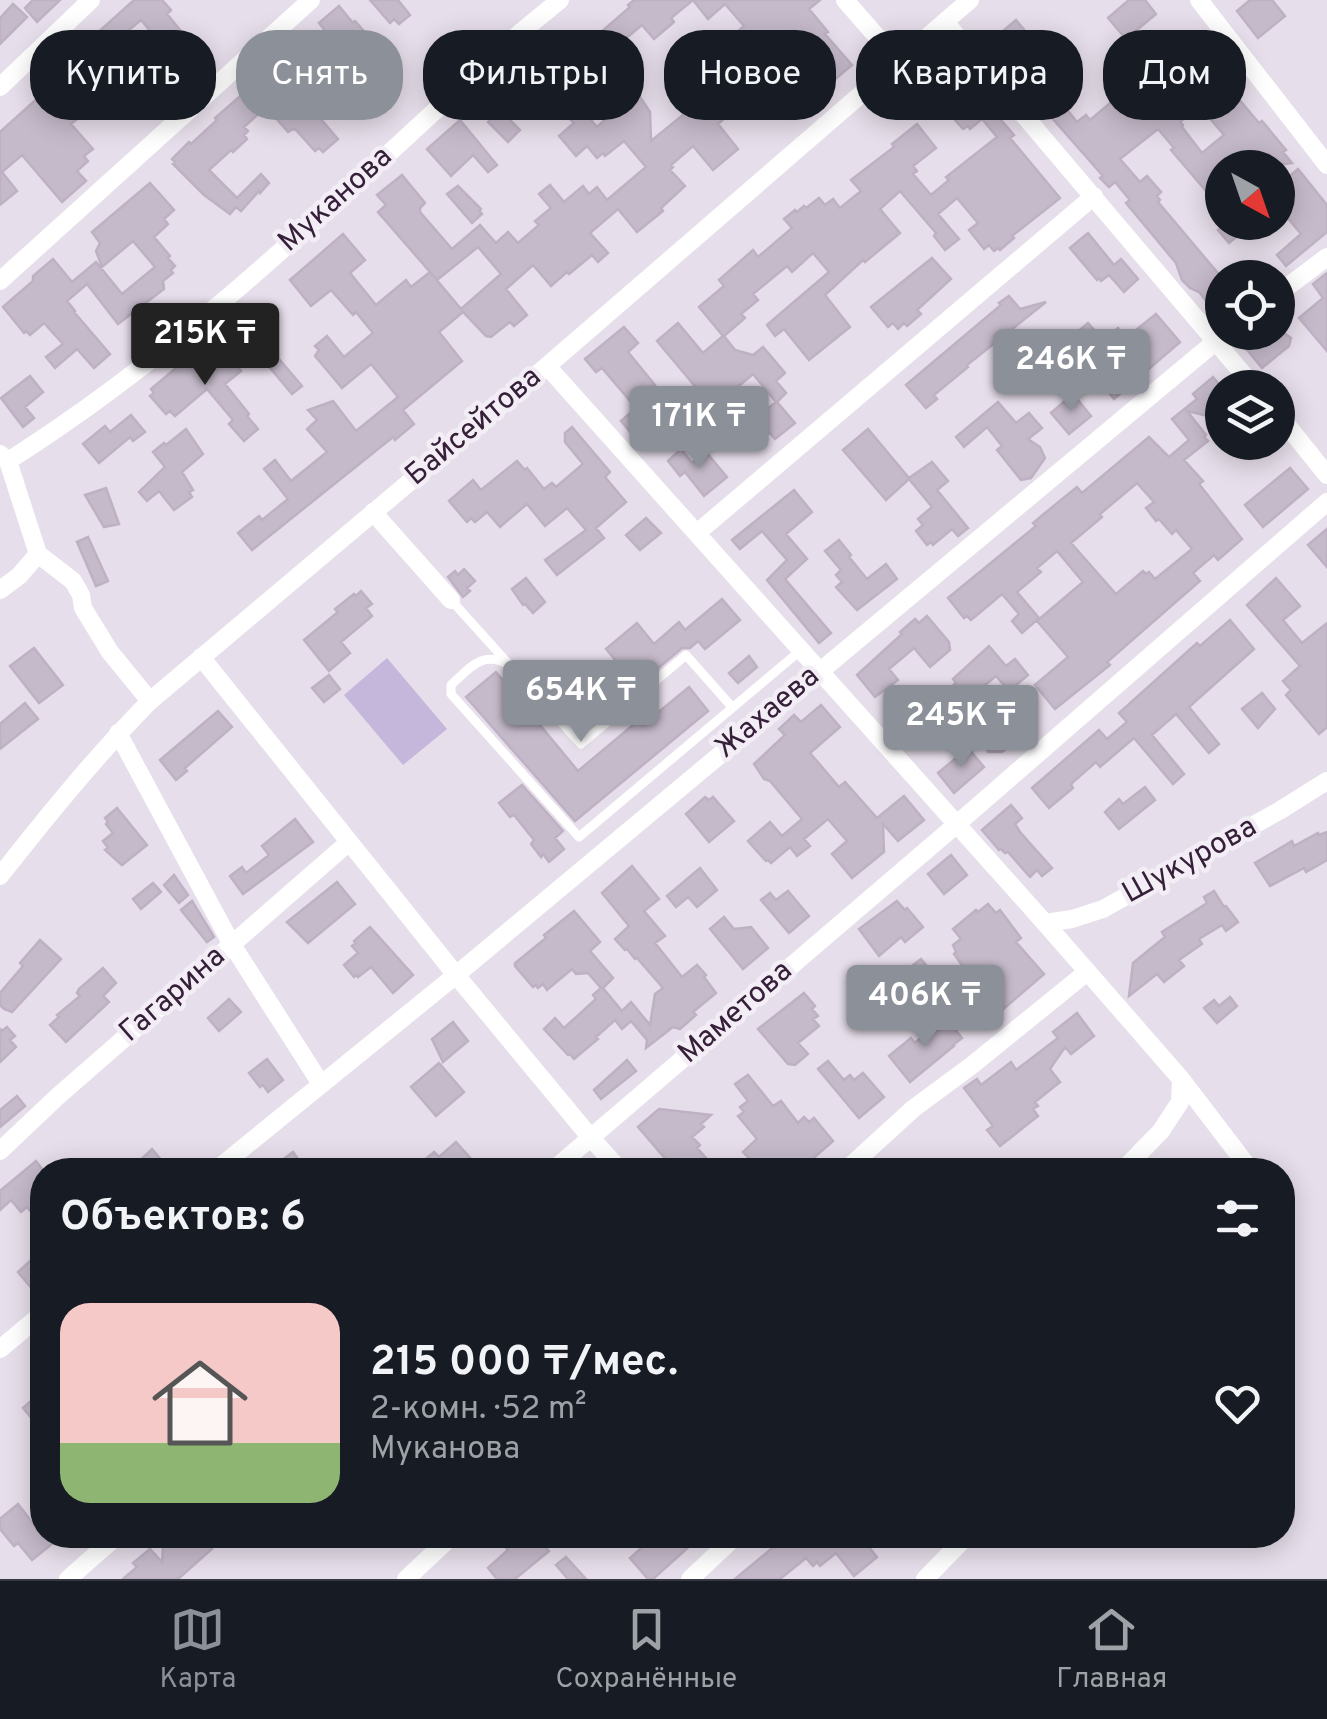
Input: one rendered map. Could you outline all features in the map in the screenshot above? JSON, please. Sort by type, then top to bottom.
[{"type":"street","points":[[0,87],[91,0]]},
{"type":"street","points":[[0,281],[312,0]]},
{"type":"street","name":"Муканова","points":[[4,457],[93,403],[202,320],[560,0]]},
{"type":"street","points":[[845,0],[871,30]]},
{"type":"street","name":"Байсейтова","points":[[936,30],[970,0]]},
{"type":"street","points":[[1199,0],[1327,165]]},
{"type":"street","points":[[945,22],[1094,196],[1205,317]]},
{"type":"street","name":"Байсейтова","points":[[0,876],[53,808],[150,702],[856,99]]},
{"type":"street","points":[[697,533],[1094,196]]},
{"type":"street","points":[[1295,281],[1327,257]]},
{"type":"street","name":"Жахаева","points":[[231,1158],[1205,350]]},
{"type":"street","points":[[547,366],[1045,923],[1181,1079],[1242,1158]]},
{"type":"street","points":[[1295,435],[1327,475]]},
{"type":"street","points":[[4,457],[38,554],[74,582],[83,608],[110,652],[150,702]]},
{"type":"street","name":"Маметова","points":[[567,1158],[1327,502]]},
{"type":"street","points":[[373,512],[451,600]]},
{"type":"street","points":[[0,590],[38,554]]},
{"type":"street","points":[[201,657],[456,975],[609,1158]]},
{"type":"street","points":[[118,733],[231,943],[321,1084]]},
{"type":"street","name":"Шукурова","points":[[1045,923],[1103,909],[1327,781]]},
{"type":"street","name":"Гагарина","points":[[0,1151],[70,1085],[349,842]]},
{"type":"street","points":[[859,1158],[914,1108],[1087,972]]},
{"type":"street","points":[[1135,1158],[1161,1131],[1180,1102],[1181,1079]]},
{"type":"street","points":[[0,1350],[30,1324]]},
{"type":"street","points":[[68,1579],[103,1548]]},
{"type":"street","points":[[406,1579],[439,1548]]},
{"type":"street","points":[[690,1579],[723,1548]]},
{"type":"street","points":[[925,1579],[956,1548]]},
{"type":"lane","points":[[451,600],[581,744],[686,655],[732,707]]},
{"type":"lane","points":[[510,664],[498,658],[474,664],[452,686],[451,694],[579,837],[801,650]]},
{"type":"shaded area","points":[[387,658],[447,729],[403,765],[344,695]]},
{"type":"building","points":[[33,0],[60,0],[37,22],[25,8]]},
{"type":"building","points":[[134,0],[162,0],[180,30],[149,30],[141,20],[129,30],[101,30]]},
{"type":"building","points":[[370,0],[398,0],[410,15],[399,24],[394,19],[390,23]]},
{"type":"building","points":[[634,0],[693,0],[654,39],[642,25],[636,30],[603,30]]},
{"type":"building","points":[[693,0],[820,0],[809,9],[826,30],[739,30],[744,26],[725,4],[708,19]]},
{"type":"building","points":[[1129,0],[1145,0],[1156,14],[1137,30],[1118,30],[1108,18]]},
{"type":"building","points":[[1250,0],[1272,0],[1285,16],[1258,38],[1237,11]]},
{"type":"building","points":[[13,4],[27,17],[0,44],[0,18]]},
{"type":"building","points":[[339,6],[363,30],[324,30],[319,23]]},
{"type":"building","points":[[1016,20],[1024,30],[1004,30]]},
{"type":"building","points":[[836,47],[852,65],[836,78]]},
{"type":"building","points":[[236,100],[236,120],[252,120],[244,127],[247,139],[209,170],[237,198],[261,174],[269,183],[241,211],[236,207],[230,214],[204,195],[172,159]]},
{"type":"building","points":[[644,103],[650,112],[651,141],[677,120],[723,120],[718,124],[738,149],[713,170],[693,146],[671,165],[670,170],[685,186],[661,208],[663,211],[637,232],[618,209],[590,233],[608,253],[598,262],[592,255],[551,286],[533,265],[506,289],[527,315],[514,326],[510,322],[491,337],[486,336],[463,312],[439,332],[462,361],[403,410],[414,424],[252,550],[238,533],[288,499],[264,469],[275,460],[291,481],[327,452],[307,429],[317,420],[308,410],[333,401],[356,431],[398,397],[371,364],[342,388],[315,356],[319,350],[315,346],[327,336],[344,357],[373,333],[331,290],[311,306],[290,280],[343,234],[365,260],[350,273],[376,305],[406,280],[411,287],[430,272],[461,309],[501,274],[478,247],[437,280],[378,212],[386,205],[377,195],[402,175],[425,203],[420,212],[452,249],[480,225],[496,243],[508,232],[518,243],[551,208],[539,194],[550,185],[564,202],[583,186],[589,194],[597,187],[607,200],[646,167],[624,141],[605,156],[603,153],[597,158],[587,146],[576,156],[559,136],[574,123],[571,120],[591,120],[597,127],[605,120],[644,120]]},
{"type":"building","points":[[30,105],[30,120],[76,120],[71,124],[93,149],[84,156],[88,161],[77,171],[86,181],[62,202],[22,155],[2,172],[17,191],[0,205],[0,132]]},
{"type":"building","points":[[1246,108],[1259,123],[1262,121],[1286,150],[1206,150],[1224,135],[1211,120],[1246,120]]},
{"type":"building","points":[[1103,109],[1103,120],[1182,120],[1182,127],[1202,153],[1205,151],[1205,190],[1158,129],[1120,159],[1140,182],[1147,176],[1161,192],[1158,202],[1207,260],[1205,300],[1182,280],[1176,263],[1126,203],[1130,200],[1115,182],[1109,187],[1100,178],[1103,176],[1054,120],[1077,122],[1086,115],[1090,120]]},
{"type":"building","points":[[277,120],[322,120],[338,139],[323,152],[319,148],[315,151],[296,130],[288,132]]},
{"type":"building","points":[[460,120],[497,165],[488,172],[473,155],[451,176],[427,149]]},
{"type":"building","points":[[510,120],[520,130],[508,142],[488,122]]},
{"type":"building","points":[[955,120],[981,120],[970,129],[963,129]]},
{"type":"building","points":[[983,120],[1001,120],[1014,135],[1010,138],[1060,198],[994,251],[989,245],[984,249],[969,230],[978,223],[957,198],[938,214],[959,239],[945,250],[934,236],[936,233],[900,191],[880,209],[900,233],[825,295],[850,327],[809,360],[784,329],[775,336],[767,325],[829,272],[813,253],[792,272],[787,266],[753,294],[758,300],[724,336],[735,350],[753,355],[763,347],[785,373],[776,381],[786,393],[777,402],[795,423],[775,439],[755,419],[776,402],[753,374],[734,390],[739,396],[731,404],[754,432],[737,446],[724,428],[712,438],[697,420],[689,427],[676,411],[699,391],[657,341],[678,323],[703,353],[723,336],[699,307],[724,286],[719,280],[753,250],[758,257],[792,228],[784,219],[795,210],[806,208],[819,198],[825,205],[833,199],[840,208],[861,191],[851,180],[917,124],[936,148],[913,166],[917,171],[913,174],[931,195],[949,180],[946,177],[997,137]]},
{"type":"building","points":[[1298,169],[1327,205],[1327,232],[1293,260],[1281,260],[1277,255],[1301,234],[1295,227]]},
{"type":"building","points":[[150,183],[174,210],[164,219],[168,224],[154,237],[170,256],[175,266],[173,273],[163,281],[164,289],[118,324],[87,284],[67,301],[110,354],[94,368],[77,349],[55,368],[46,357],[63,344],[44,323],[30,335],[24,333],[3,307],[53,259],[72,282],[96,262],[122,294],[155,267],[133,241],[102,267],[96,251],[100,243],[92,232]]},
{"type":"building","points":[[458,186],[481,209],[482,214],[472,223],[447,194]]},
{"type":"building","points":[[1088,233],[1114,265],[1121,259],[1138,279],[1124,292],[1109,275],[1097,280],[1070,248]]},
{"type":"building","points":[[932,258],[951,279],[917,310],[921,314],[907,326],[904,323],[898,329],[893,323],[888,327],[871,307]]},
{"type":"building","points":[[1327,273],[1327,351],[1299,318],[1323,298],[1313,284]]},
{"type":"building","points":[[1009,296],[1020,309],[1046,302],[967,365],[934,395],[937,399],[926,408],[906,385]]},
{"type":"building","points":[[256,306],[274,326],[268,331],[276,340],[268,346],[302,386],[292,394],[234,325]]},
{"type":"building","points":[[1156,314],[1180,342],[1114,399],[1096,377],[1108,368],[1089,345],[1057,368],[1048,357],[1088,323],[1103,340],[1118,328],[1126,338]]},
{"type":"building","points":[[624,327],[638,343],[628,352],[655,385],[650,389],[675,418],[642,446],[621,421],[636,408],[602,368],[596,372],[585,359]]},
{"type":"building","points":[[217,341],[241,371],[225,384],[258,429],[244,441],[229,424],[233,420],[207,389],[175,416],[170,411],[166,414],[150,396],[154,393],[151,389],[182,363],[186,367]]},
{"type":"building","points":[[1247,350],[1284,350],[1262,368]]},
{"type":"building","points":[[30,376],[43,392],[25,407],[34,418],[23,427],[1,398]]},
{"type":"building","points":[[1205,384],[1205,415],[1187,411],[1205,434],[1205,443],[1184,460],[1242,539],[1218,560],[1214,555],[1193,573],[1200,581],[1107,662],[1110,665],[1055,709],[1035,685],[1068,657],[1037,621],[1083,582],[1057,551],[1037,568],[1041,572],[1017,592],[1039,618],[1022,633],[1012,621],[1019,614],[1002,594],[971,620],[964,618],[948,598],[1077,487],[1082,493],[1149,437],[1169,457],[1189,440],[1172,419],[1197,399],[1193,394]],"holes":[[[1137,483],[1154,502],[1146,508],[1172,534],[1176,530],[1192,549],[1155,579],[1143,571],[1116,594],[1071,543]]]},
{"type":"building","points":[[1073,394],[1091,416],[1069,434],[1051,413]]},
{"type":"building","points":[[998,402],[1016,423],[1029,413],[1042,428],[1028,439],[1040,447],[1045,458],[1031,478],[1021,480],[997,450],[1002,446],[987,427],[964,447],[956,437]]},
{"type":"building","points":[[131,415],[145,432],[133,441],[130,437],[99,463],[83,444],[105,426],[110,432]]},
{"type":"building","points":[[572,427],[610,472],[605,477],[626,502],[596,528],[604,538],[557,575],[545,560],[586,530],[567,508],[545,526],[527,504],[500,527],[487,512],[475,522],[471,518],[467,522],[449,501],[473,480],[481,490],[517,461],[544,489],[552,483],[556,487],[583,464],[565,442],[565,433]]},
{"type":"building","points":[[186,429],[203,454],[182,472],[193,490],[189,492],[192,497],[174,510],[159,491],[147,501],[139,492],[165,467],[153,452]]},
{"type":"building","points":[[868,429],[909,478],[932,462],[948,481],[937,490],[968,528],[958,536],[952,529],[933,545],[927,545],[916,531],[923,525],[918,519],[932,507],[909,479],[886,500],[843,450]]},
{"type":"building","points":[[681,449],[692,463],[706,452],[727,477],[704,496],[685,472],[680,476],[668,461]]},
{"type":"building","points":[[1290,468],[1308,489],[1263,527],[1245,505]]},
{"type":"building","points":[[106,488],[119,524],[104,527],[85,495]]},
{"type":"building","points":[[794,490],[812,512],[786,534],[807,559],[785,579],[831,633],[819,643],[767,580],[787,560],[762,531],[740,549],[732,540]]},
{"type":"building","points":[[646,518],[661,533],[640,550],[626,535]]},
{"type":"building","points":[[1327,529],[1327,567],[1308,545]]},
{"type":"building","points":[[88,537],[108,581],[96,586],[77,542]]},
{"type":"building","points":[[839,540],[867,579],[886,564],[897,579],[857,610],[836,587],[842,582],[836,575],[841,570],[825,551]]},
{"type":"building","points":[[464,569],[475,581],[463,597],[448,577]]},
{"type":"building","points":[[526,578],[545,602],[533,613],[512,589]]},
{"type":"building","points":[[1276,578],[1300,606],[1283,620],[1302,643],[1327,623],[1327,727],[1319,734],[1286,695],[1291,690],[1283,681],[1300,666],[1247,605]]},
{"type":"building","points":[[361,591],[372,604],[366,608],[372,616],[341,642],[350,653],[329,671],[304,640],[338,612],[335,609]]},
{"type":"building","points":[[722,599],[740,620],[705,649],[698,641],[690,648],[682,648],[637,686],[606,649],[637,623],[654,644],[679,622],[685,630]]},
{"type":"building","points":[[927,616],[949,642],[950,650],[930,667],[914,648],[889,669],[898,680],[875,697],[857,675],[915,619],[919,623]]},
{"type":"building","points":[[1230,620],[1254,649],[1189,707],[1219,744],[1209,753],[1176,714],[1152,735],[1184,774],[1173,784],[1134,738],[1100,767],[1096,762],[1049,808],[1032,788],[1099,730],[1107,739],[1127,722],[1119,713],[1197,643],[1200,646]]},
{"type":"building","points":[[989,646],[1006,666],[1015,659],[1028,675],[1009,691],[996,676],[939,718],[931,708],[951,693],[948,690],[956,683],[953,679]]},
{"type":"building","points":[[34,648],[63,685],[39,703],[10,666]]},
{"type":"building","points":[[749,656],[757,667],[738,683],[729,673]]},
{"type":"building","points":[[496,672],[578,771],[639,720],[643,725],[689,687],[708,711],[575,821],[466,697]]},
{"type":"building","points":[[329,675],[340,689],[324,702],[312,688]]},
{"type":"building","points":[[1262,693],[1275,709],[1258,728],[1242,709]]},
{"type":"building","points":[[25,703],[38,719],[0,749],[0,724]]},
{"type":"building","points":[[821,705],[840,727],[810,753],[839,787],[845,782],[877,818],[904,796],[924,820],[898,841],[883,824],[884,852],[852,878],[832,854],[847,841],[828,819],[804,839],[810,846],[797,856],[790,847],[771,863],[748,841],[770,822],[782,836],[802,819],[754,764],[785,735],[779,729],[794,715],[801,722]]},
{"type":"building","points":[[1015,708],[1031,728],[1002,752],[988,752],[983,735]]},
{"type":"building","points":[[218,711],[232,727],[176,780],[160,760]]},
{"type":"building","points":[[968,748],[984,767],[954,793],[938,773]]},
{"type":"building","points":[[522,785],[563,831],[555,838],[564,849],[549,862],[531,844],[534,840],[514,815],[510,817],[499,803]]},
{"type":"building","points":[[1145,787],[1155,800],[1119,829],[1105,812],[1119,799],[1123,804]]},
{"type":"building","points":[[705,797],[713,797],[734,821],[709,842],[686,814]]},
{"type":"building","points":[[1011,805],[1022,818],[1015,824],[1020,832],[1052,868],[1042,876],[1037,870],[1030,877],[982,830]]},
{"type":"building","points":[[117,808],[147,845],[122,865],[105,850],[108,848],[103,841],[113,833],[105,818]]},
{"type":"building","points":[[295,819],[313,842],[243,894],[230,876],[242,867],[246,873],[269,855],[262,846]]},
{"type":"building","points":[[1327,832],[1327,860],[1270,886],[1255,863],[1292,841],[1294,846]]},
{"type":"building","points":[[951,855],[967,875],[944,894],[928,874]]},
{"type":"building","points":[[632,866],[659,899],[644,911],[665,936],[655,943],[682,977],[697,965],[716,993],[680,1029],[673,1027],[646,1048],[647,1040],[631,1021],[622,1029],[615,1020],[574,1059],[544,1029],[555,1018],[564,1028],[596,999],[593,995],[601,988],[588,973],[576,974],[572,969],[547,990],[543,984],[533,987],[515,963],[574,911],[600,942],[590,951],[613,978],[603,988],[622,1011],[631,1002],[650,1025],[655,994],[663,988],[615,939],[629,926],[602,893]]},
{"type":"building","points":[[700,868],[717,890],[697,907],[688,897],[676,907],[667,896]]},
{"type":"building","points":[[174,875],[188,895],[179,903],[164,885]]},
{"type":"building","points":[[337,882],[355,904],[308,943],[287,922]]},
{"type":"building","points":[[153,883],[161,892],[141,909],[133,899]]},
{"type":"building","points":[[788,891],[809,916],[789,933],[761,900],[770,893],[776,900]]},
{"type":"building","points":[[1214,891],[1238,922],[1226,931],[1222,925],[1199,939],[1202,944],[1179,960],[1184,966],[1164,982],[1157,974],[1129,996],[1133,963],[1165,937],[1162,932],[1207,903],[1204,897]]},
{"type":"building","points":[[192,901],[214,937],[207,942],[181,910]]},
{"type":"building","points":[[897,901],[923,927],[905,942],[901,937],[879,956],[859,929]]},
{"type":"building","points":[[988,904],[996,913],[1000,910],[1021,938],[1016,942],[1044,974],[1001,1011],[998,1006],[979,1022],[940,1013],[967,990],[955,975],[964,968],[954,954],[953,945],[961,939],[953,929]]},
{"type":"building","points":[[724,917],[734,929],[751,927],[768,948],[743,969],[710,929]]},
{"type":"building","points":[[370,927],[413,975],[393,993],[371,967],[354,977],[344,965],[358,953],[352,946],[354,941]]},
{"type":"building","points":[[40,940],[61,959],[12,1012],[4,1009],[0,993]]},
{"type":"building","points":[[921,959],[932,972],[887,1005],[877,993]]},
{"type":"building","points":[[103,968],[116,983],[103,996],[109,1002],[66,1042],[50,1025],[80,996],[79,989]]},
{"type":"building","points":[[804,993],[815,1006],[812,1009],[818,1016],[813,1019],[819,1026],[798,1043],[808,1054],[795,1065],[788,1064],[758,1029]]},
{"type":"building","points":[[1230,997],[1237,1006],[1217,1023],[1204,1008],[1214,1000],[1219,1006]]},
{"type":"building","points":[[229,999],[241,1012],[219,1031],[208,1018]]},
{"type":"building","points":[[1077,1013],[1094,1036],[1071,1054],[1065,1047],[1050,1069],[1060,1082],[1035,1102],[1038,1106],[1033,1109],[1038,1116],[1000,1146],[987,1130],[993,1126],[964,1088],[977,1079],[981,1085],[1011,1062],[1016,1070],[1058,1038],[1053,1032]]},
{"type":"building","points":[[945,1017],[962,1038],[910,1082],[889,1056],[911,1038],[915,1043]]},
{"type":"building","points":[[453,1022],[468,1041],[443,1062],[432,1039]]},
{"type":"building","points":[[7,1027],[15,1036],[10,1040],[16,1047],[0,1062],[0,1029]]},
{"type":"building","points":[[267,1059],[283,1080],[268,1092],[249,1073]]},
{"type":"building","points":[[627,1060],[636,1071],[601,1099],[594,1090]]},
{"type":"building","points":[[828,1061],[844,1080],[850,1075],[854,1080],[863,1073],[884,1097],[859,1118],[818,1069]]},
{"type":"building","points":[[439,1063],[464,1092],[436,1116],[411,1087]]},
{"type":"building","points":[[748,1075],[773,1106],[781,1101],[798,1123],[804,1117],[809,1122],[814,1118],[833,1141],[813,1158],[749,1158],[743,1152],[757,1139],[738,1116],[744,1112],[740,1107],[748,1101],[735,1084]]},
{"type":"building","points":[[17,1096],[25,1106],[0,1127],[0,1110]]},
{"type":"building","points":[[659,1109],[711,1115],[692,1137],[706,1158],[665,1158],[638,1127]]},
{"type":"building","points":[[456,1142],[470,1158],[427,1158],[434,1152],[439,1157]]},
{"type":"building","points":[[152,1149],[160,1158],[143,1158]]},
{"type":"building","points":[[30,1166],[30,1211],[27,1207],[21,1212],[11,1200],[0,1210],[0,1191]]},
{"type":"building","points":[[30,1261],[30,1286],[18,1272]]},
{"type":"building","points":[[18,1504],[30,1520],[30,1548],[47,1548],[32,1560],[0,1529],[0,1519]]},
{"type":"building","points":[[163,1548],[212,1549],[178,1579],[123,1579],[137,1567],[133,1563],[150,1549],[162,1562]]},
{"type":"building","points":[[641,1548],[688,1548],[653,1579],[648,1579],[630,1558]]},
{"type":"building","points":[[772,1548],[870,1548],[877,1557],[854,1576],[836,1553],[820,1566],[817,1562],[813,1566],[806,1558],[780,1579],[735,1579]]},
{"type":"building","points":[[508,1550],[549,1551],[515,1579],[497,1579],[488,1568]]},
{"type":"building","points":[[566,1557],[586,1579],[568,1579],[556,1565]]}]
